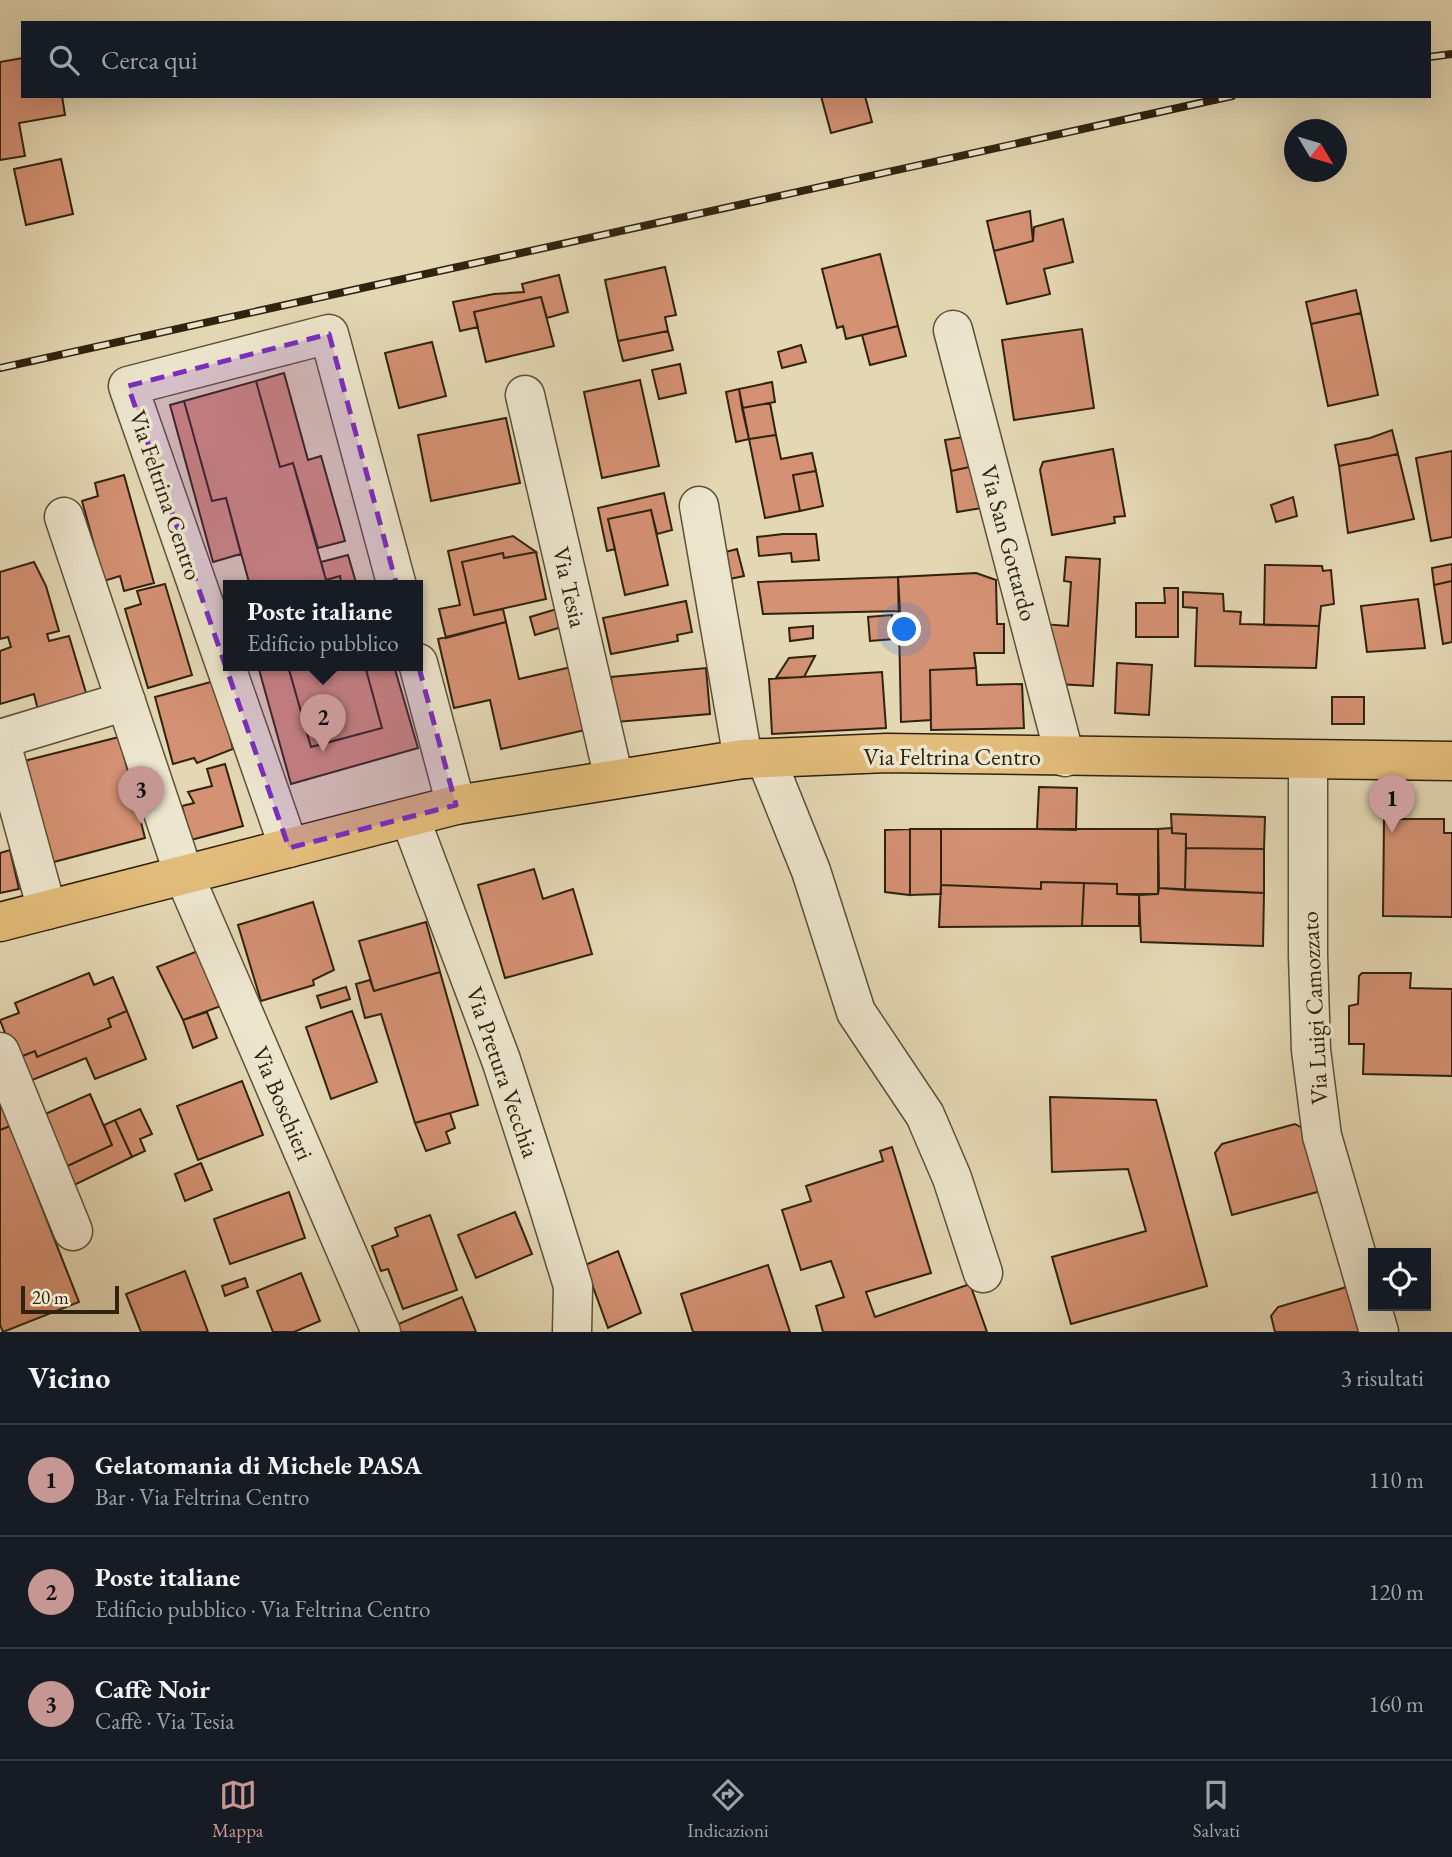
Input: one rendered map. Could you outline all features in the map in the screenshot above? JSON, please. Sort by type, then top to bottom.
[{"type":"main road","name":"Via Feltrina Centro","points":[[0,922],[456,805],[755,759],[887,753],[1452,761]]},
{"type":"street","name":"Via San Gottardo","points":[[953,330],[1065,757]]},
{"type":"street","name":"Via Feltrina Centro","points":[[223,659],[128,386],[329,334],[395,580]]},
{"type":"street","name":"Via Tesia","points":[[525,395],[614,779]]},
{"type":"street","points":[[699,506],[755,759],[811,871],[856,1012],[925,1115],[952,1178],[983,1273]]},
{"type":"street","points":[[64,517],[184,875]]},
{"type":"street","name":"Via Feltrina Centro","points":[[227,671],[289,848]]},
{"type":"street","points":[[420,671],[456,805]]},
{"type":"street","points":[[47,910],[0,740],[126,701]]},
{"type":"street","name":"Via Luigi Camozzato","points":[[1308,760],[1307,955],[1313,1063],[1322,1136],[1379,1332]]},
{"type":"street","name":"Via Pretura Vecchia","points":[[410,818],[501,1060],[543,1189],[573,1286],[572,1332]]},
{"type":"street","name":"Via Boschieri","points":[[184,875],[381,1332]]},
{"type":"street","points":[[0,1052],[73,1231]]},
{"type":"highlighted area","points":[[329,334],[456,805],[289,848],[128,386]]},
{"type":"building","points":[[21,58],[21,98],[62,98],[65,115],[19,123],[25,156],[0,160],[0,62]]},
{"type":"building","points":[[822,98],[866,98],[872,122],[831,133]]},
{"type":"building","points":[[61,159],[73,214],[26,225],[14,169]]},
{"type":"building","points":[[1030,211],[1033,241],[994,251],[987,221]]},
{"type":"building","points":[[1063,219],[1073,262],[1044,269],[1050,294],[1007,304],[994,251],[1033,241],[1034,227]]},
{"type":"building","points":[[880,254],[898,326],[846,339],[843,326],[837,328],[822,269]]},
{"type":"building","points":[[665,267],[676,315],[665,317],[668,331],[618,341],[605,280]]},
{"type":"building","points":[[559,275],[568,312],[547,318],[541,297],[474,312],[478,327],[460,331],[453,302],[494,294],[524,292],[522,284]]},
{"type":"building","points":[[1356,290],[1361,313],[1311,324],[1306,302]]},
{"type":"building","points":[[541,297],[554,346],[486,362],[474,312]]},
{"type":"building","points":[[1361,313],[1378,395],[1328,406],[1311,324]]},
{"type":"building","points":[[898,326],[906,356],[870,365],[862,335]]},
{"type":"building","points":[[1082,329],[1094,408],[1014,420],[1002,340]]},
{"type":"building","points":[[668,331],[673,350],[623,361],[618,341]]},
{"type":"building","points":[[432,342],[446,396],[399,408],[385,353]]},
{"type":"building","points":[[801,345],[806,362],[782,368],[778,352]]},
{"type":"building","points":[[680,364],[686,393],[659,399],[652,370]]},
{"type":"building","points":[[284,373],[308,460],[321,456],[345,541],[318,548],[293,463],[280,467],[256,381]]},
{"type":"building","points":[[640,380],[659,466],[602,478],[584,392]]},
{"type":"building","points":[[256,381],[280,467],[293,463],[326,580],[248,580],[226,498],[212,501],[184,401]]},
{"type":"building","points":[[772,382],[775,402],[742,408],[739,389]]},
{"type":"building","points":[[739,389],[749,439],[736,442],[726,392]]},
{"type":"building","points":[[184,401],[212,501],[226,498],[241,554],[213,562],[170,405]]},
{"type":"building","points":[[770,403],[776,435],[749,439],[742,408]]},
{"type":"building","points":[[506,418],[520,483],[431,501],[418,435]]},
{"type":"building","points":[[1392,430],[1398,454],[1339,466],[1335,445],[1370,438]]},
{"type":"building","points":[[776,435],[781,459],[812,453],[816,471],[793,475],[800,511],[765,518],[749,439]]},
{"type":"building","points":[[970,436],[974,466],[951,471],[945,440]]},
{"type":"building","points":[[1113,449],[1125,516],[1114,517],[1115,523],[1052,535],[1040,470],[1043,462]]},
{"type":"building","points":[[1452,451],[1452,537],[1431,541],[1416,458]]},
{"type":"building","points":[[1398,454],[1414,519],[1348,533],[1339,466]]},
{"type":"building","points":[[974,466],[982,508],[957,512],[951,471]]},
{"type":"building","points":[[816,471],[823,506],[800,511],[793,475]]},
{"type":"building","points":[[124,475],[154,583],[124,591],[120,576],[104,581],[82,501],[98,496],[95,483]]},
{"type":"building","points":[[664,493],[672,530],[657,534],[651,510],[608,519],[615,549],[607,551],[598,508]]},
{"type":"building","points":[[1293,497],[1297,516],[1276,522],[1271,505]]},
{"type":"building","points":[[651,510],[668,585],[625,595],[608,519]]},
{"type":"building","points":[[816,534],[819,560],[792,562],[791,553],[759,556],[757,537]]},
{"type":"building","points":[[513,536],[536,552],[504,558],[503,553],[462,562],[474,615],[503,609],[506,622],[446,638],[439,609],[460,605],[448,551]]},
{"type":"building","points":[[737,549],[744,576],[725,580],[718,554]]},
{"type":"building","points":[[536,552],[546,599],[474,615],[462,562],[503,553],[504,558]]},
{"type":"building","points":[[348,555],[355,580],[341,580],[340,576],[326,580],[321,562]]},
{"type":"building","points":[[1066,557],[1100,559],[1093,686],[1057,684],[1058,655],[1041,654],[1043,624],[1068,626],[1071,582],[1064,581]]},
{"type":"building","points":[[34,562],[46,586],[59,631],[47,634],[49,641],[69,636],[87,696],[38,710],[34,694],[0,704],[0,651],[11,647],[8,637],[0,639],[0,572]]},
{"type":"building","points":[[1452,564],[1452,581],[1434,585],[1432,568]]},
{"type":"building","points":[[1265,565],[1322,566],[1323,571],[1331,570],[1334,604],[1321,606],[1319,626],[1264,625]]},
{"type":"building","points":[[976,573],[996,580],[997,624],[1004,624],[1004,653],[974,653],[976,668],[930,670],[931,720],[901,722],[898,577]]},
{"type":"building","points":[[898,577],[900,611],[763,614],[758,582]]},
{"type":"building","points":[[1452,581],[1452,642],[1443,644],[1434,585]]},
{"type":"building","points":[[165,584],[192,675],[148,688],[125,609],[141,604],[137,591]]},
{"type":"building","points":[[1164,588],[1178,588],[1178,637],[1136,637],[1136,603],[1165,603]]},
{"type":"building","points":[[1183,592],[1223,594],[1224,611],[1241,612],[1240,624],[1319,626],[1316,668],[1195,666],[1197,608],[1183,607]]},
{"type":"building","points":[[1418,599],[1425,648],[1367,652],[1361,606]]},
{"type":"building","points":[[686,601],[692,632],[677,635],[678,641],[611,654],[603,618]]},
{"type":"building","points":[[560,608],[565,626],[535,635],[530,617]]},
{"type":"building","points":[[892,615],[894,639],[870,641],[868,617]]},
{"type":"building","points":[[506,622],[519,679],[580,665],[594,728],[501,749],[490,700],[454,708],[438,639]]},
{"type":"building","points":[[813,626],[813,638],[790,641],[789,628]]},
{"type":"building","points":[[815,656],[804,677],[776,678],[789,658]]},
{"type":"building","points":[[1117,663],[1152,665],[1149,715],[1115,713]]},
{"type":"building","points":[[706,668],[710,714],[616,722],[611,677]]},
{"type":"building","points":[[976,668],[977,685],[1022,684],[1024,728],[931,730],[930,670]]},
{"type":"building","points":[[259,671],[289,671],[311,747],[382,728],[366,671],[395,671],[418,748],[291,784]]},
{"type":"building","points":[[289,671],[366,671],[382,728],[311,747]]},
{"type":"building","points":[[882,672],[886,728],[772,734],[769,679]]},
{"type":"building","points":[[211,682],[220,700],[233,749],[197,763],[194,758],[173,764],[155,697]]},
{"type":"building","points":[[1332,697],[1364,697],[1364,724],[1332,724]]},
{"type":"building","points":[[119,737],[145,838],[50,863],[24,761]]},
{"type":"building","points":[[225,764],[243,826],[191,840],[182,806],[194,803],[188,792],[212,786],[207,769]]},
{"type":"building","points":[[1039,787],[1077,788],[1076,830],[1037,829]]},
{"type":"building","points":[[1171,814],[1265,817],[1264,849],[1186,848],[1186,834],[1172,833]]},
{"type":"building","points":[[1384,819],[1444,819],[1444,833],[1452,833],[1452,917],[1383,916]]},
{"type":"building","points":[[1172,828],[1172,833],[1186,834],[1185,890],[1159,888],[1158,829]]},
{"type":"building","points":[[910,829],[910,895],[885,892],[885,830]]},
{"type":"building","points":[[910,829],[941,829],[941,894],[910,895]]},
{"type":"building","points":[[941,829],[1158,829],[1158,894],[1117,894],[1117,884],[1041,882],[1041,889],[941,885]]},
{"type":"building","points":[[1186,848],[1264,849],[1264,893],[1185,890]]},
{"type":"building","points":[[10,850],[19,889],[0,893],[0,853]]},
{"type":"building","points":[[534,869],[543,899],[573,889],[592,954],[505,978],[478,885]]},
{"type":"building","points":[[1041,882],[1084,883],[1082,926],[939,927],[941,885],[1041,889]]},
{"type":"building","points":[[1084,883],[1117,884],[1117,894],[1139,895],[1139,926],[1082,926]]},
{"type":"building","points":[[1159,888],[1264,893],[1263,946],[1141,942],[1139,895],[1158,894]]},
{"type":"building","points":[[313,902],[334,970],[313,980],[314,985],[261,1001],[238,925]]},
{"type":"building","points":[[426,922],[440,972],[374,991],[359,941]]},
{"type":"building","points":[[208,947],[229,1003],[183,1020],[157,967]]},
{"type":"building","points":[[440,972],[478,1105],[415,1123],[381,1014],[365,1018],[356,984],[370,980],[374,991]]},
{"type":"building","points":[[89,973],[94,985],[113,977],[127,1011],[108,1019],[111,1027],[37,1057],[35,1051],[15,1059],[0,1020],[19,1013],[15,1003]]},
{"type":"building","points":[[1362,973],[1411,973],[1410,988],[1452,989],[1452,1076],[1363,1074],[1364,1044],[1349,1044],[1349,1006],[1358,1004],[1359,976]]},
{"type":"building","points":[[346,987],[350,999],[321,1008],[317,996]]},
{"type":"building","points":[[127,1011],[146,1059],[95,1079],[86,1058],[25,1083],[15,1059],[35,1051],[37,1057],[111,1027],[108,1019]]},
{"type":"building","points":[[352,1011],[377,1082],[331,1099],[306,1027]]},
{"type":"building","points":[[207,1012],[217,1038],[193,1048],[183,1020]]},
{"type":"building","points":[[242,1081],[263,1135],[198,1160],[177,1106]]},
{"type":"building","points":[[90,1094],[112,1145],[57,1171],[34,1119]]},
{"type":"building","points":[[1050,1097],[1156,1100],[1207,1286],[1071,1324],[1052,1257],[1146,1231],[1128,1169],[1052,1172]]},
{"type":"building","points":[[0,1100],[10,1126],[0,1130]]},
{"type":"building","points":[[140,1109],[152,1134],[140,1139],[145,1151],[132,1157],[115,1120]]},
{"type":"building","points":[[450,1113],[455,1128],[446,1132],[450,1143],[426,1151],[415,1123]]},
{"type":"building","points":[[115,1120],[132,1157],[66,1189],[57,1171],[112,1145],[104,1125]]},
{"type":"building","points":[[1295,1124],[1304,1129],[1321,1191],[1232,1215],[1215,1153],[1222,1144]]},
{"type":"building","points":[[10,1126],[79,1302],[3,1332],[0,1325],[0,1130]]},
{"type":"building","points":[[892,1147],[931,1273],[866,1292],[875,1317],[970,1284],[987,1332],[823,1332],[816,1306],[844,1297],[831,1261],[801,1270],[782,1210],[811,1201],[806,1186],[883,1161],[880,1151]]},
{"type":"building","points":[[201,1163],[212,1190],[185,1201],[175,1174]]},
{"type":"building","points":[[289,1192],[305,1238],[230,1264],[214,1219]]},
{"type":"building","points":[[515,1212],[532,1254],[476,1278],[458,1235]]},
{"type":"building","points":[[430,1215],[457,1290],[403,1309],[388,1269],[381,1271],[372,1246],[398,1236],[395,1228]]},
{"type":"building","points":[[618,1251],[641,1313],[608,1328],[585,1265]]},
{"type":"building","points":[[768,1265],[790,1332],[693,1332],[681,1294]]},
{"type":"building","points":[[185,1271],[208,1332],[141,1332],[126,1294]]},
{"type":"building","points":[[301,1273],[320,1321],[294,1332],[273,1332],[257,1291]]},
{"type":"building","points":[[245,1278],[248,1287],[225,1296],[222,1286]]},
{"type":"building","points":[[1350,1286],[1372,1332],[1275,1332],[1271,1316],[1278,1307]]},
{"type":"building","points":[[462,1297],[476,1332],[391,1332],[389,1328]]},
{"type":"railway","points":[[1431,57],[1452,54]]},
{"type":"railway","points":[[0,368],[1223,98]]},
{"type":"place","name":"Poste italiane","points":[[323,752]]},
{"type":"place","name":"Caffè Noir","points":[[141,824]]},
{"type":"place","name":"Gelatomania di Michele PASA","points":[[1392,833]]}]
